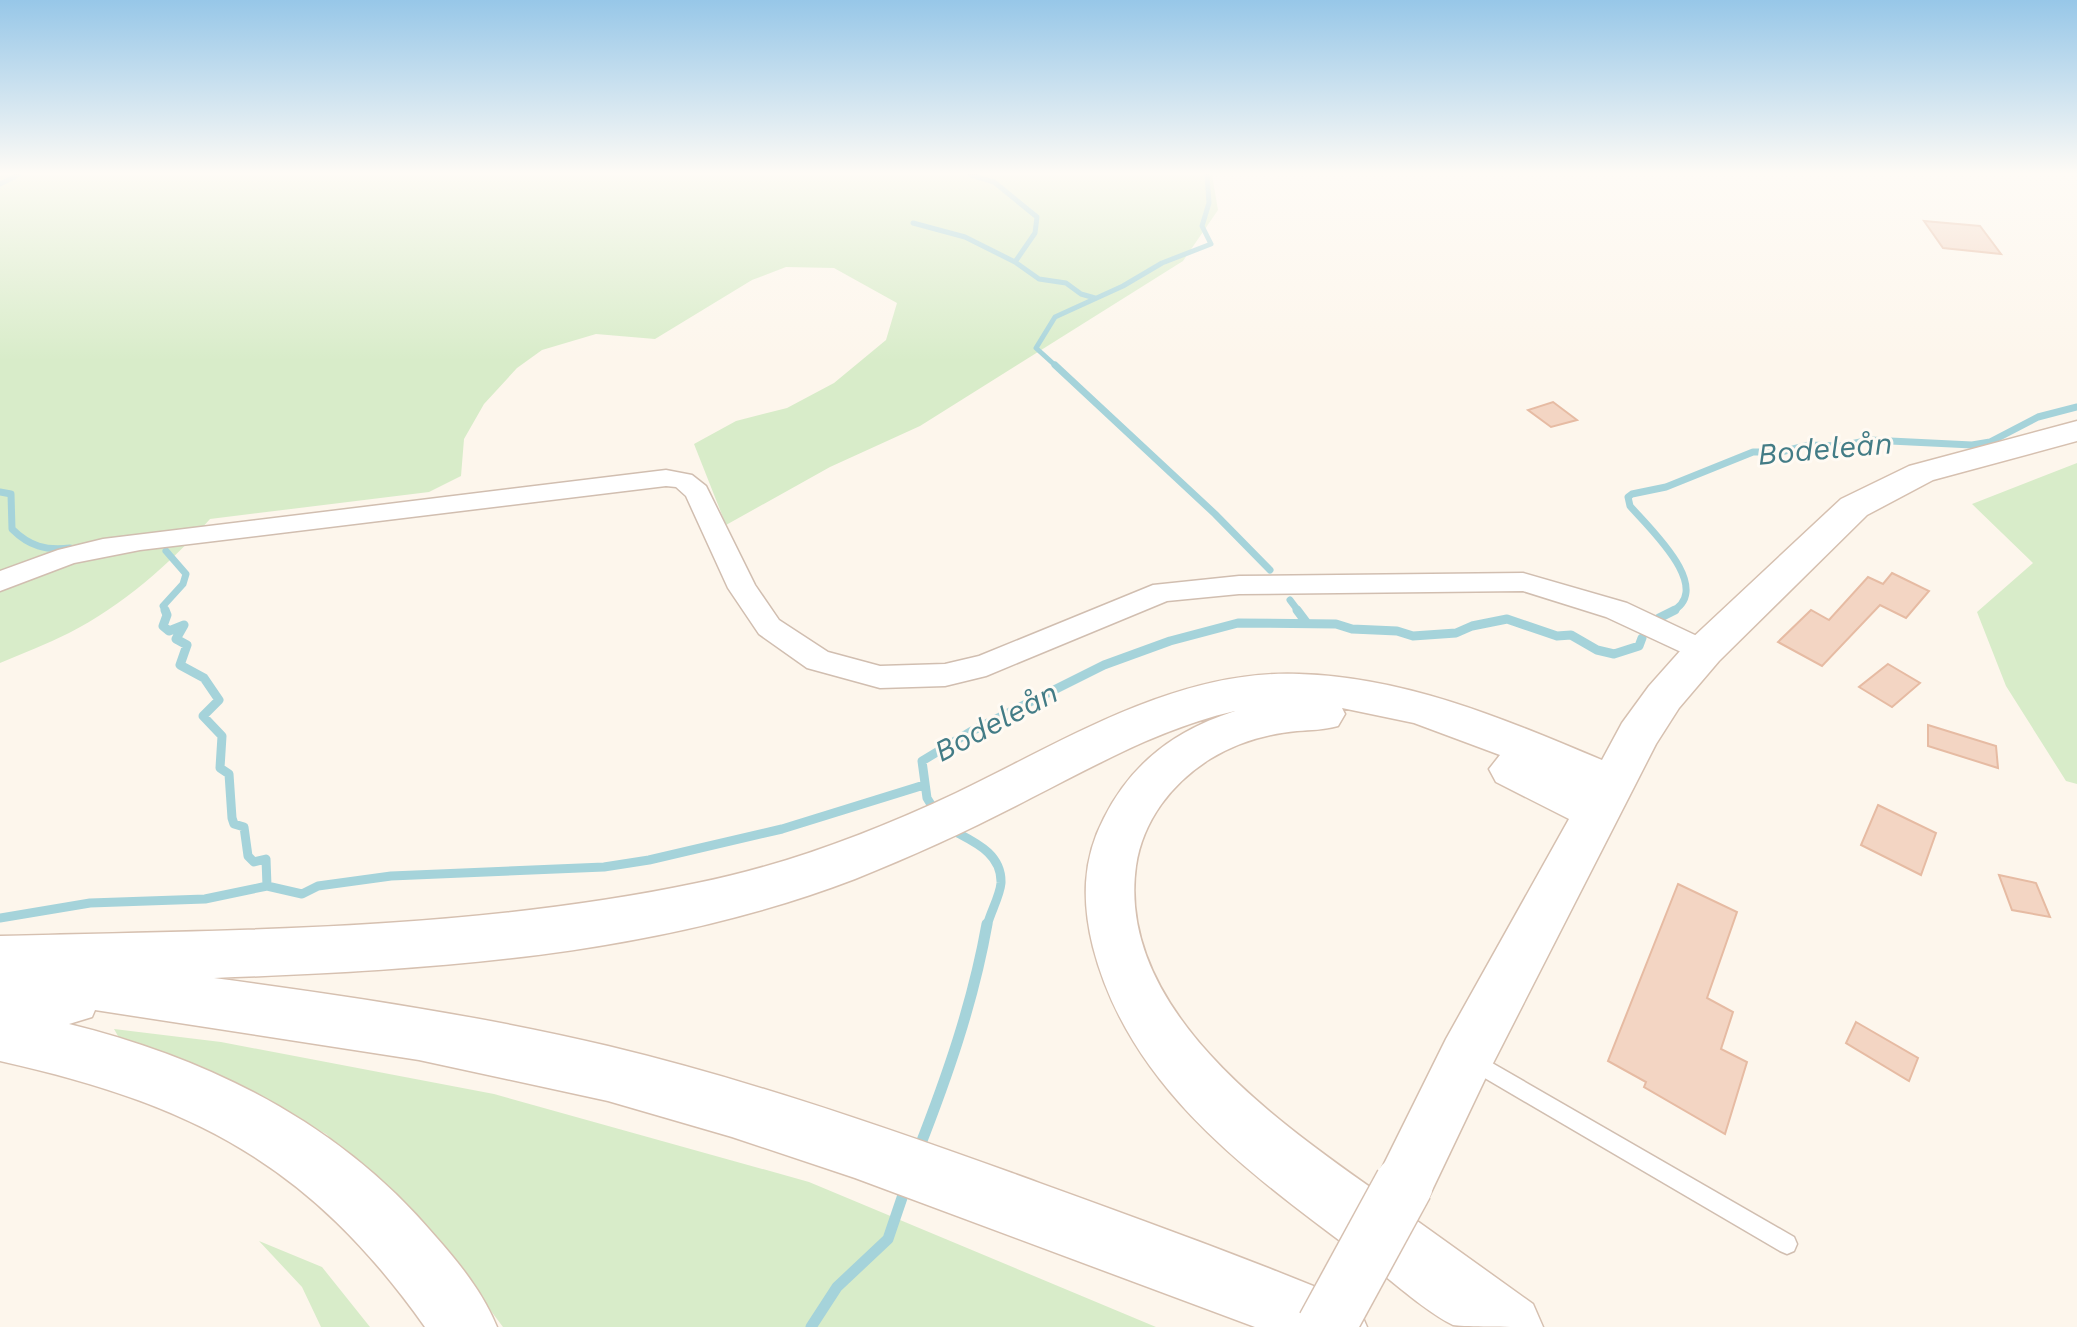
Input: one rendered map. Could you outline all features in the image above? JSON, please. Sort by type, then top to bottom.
[{"type":"main road","points":[[1326,1327],[1404,1184],[1466,1058],[1603,798],[1664,697],[1704,651],[1854,507],[1921,473],[2077,431]]},
{"type":"main road","points":[[0,960],[412,946],[537,933],[697,906],[804,876],[909,835],[1147,719],[1207,700],[1271,690],[1349,693],[1435,712],[1603,798]]},
{"type":"main road","points":[[1510,1327],[1284,1163],[1231,1117],[1186,1070],[1155,1027],[1130,984],[1116,944],[1110,909],[1113,848],[1128,814],[1145,788],[1175,759],[1225,732],[1297,715],[1341,715],[1410,729],[1603,798]]},
{"type":"main road","points":[[0,972],[150,996],[350,1021],[546,1059],[654,1086],[867,1152],[949,1181],[1334,1327]]},
{"type":"main road","points":[[0,999],[150,996]]},
{"type":"main road","points":[[0,1035],[104,1059],[186,1088],[255,1123],[328,1171],[379,1219],[428,1275],[464,1327]]},
{"type":"street","points":[[0,582],[51,561],[123,545],[526,492],[666,478],[683,480],[697,492],[742,588],[769,627],[818,660],[880,677],[945,675],[986,665],[1128,603],[1163,592],[1239,585],[1523,582],[1605,602],[1704,651]]},
{"type":"lane","points":[[1466,1058],[1787,1244]]},
{"type":"green space","points":[[0,237],[1200,237],[1183,261],[920,426],[830,467],[726,525],[694,444],[736,421],[787,408],[834,383],[886,340],[897,303],[834,268],[786,267],[752,280],[655,339],[596,334],[542,350],[517,368],[484,404],[464,439],[461,476],[429,492],[210,519],[179,552],[127,597],[69,633],[0,663]]},
{"type":"green space","points":[[2077,463],[2077,784],[2066,781],[2006,686],[1977,612],[2033,563],[1972,504]]},
{"type":"green space","points":[[114,1029],[221,1042],[494,1094],[809,1182],[1156,1327],[503,1327],[436,1238],[326,1134],[235,1084],[122,1043]]},
{"type":"green space","points":[[259,1241],[322,1267],[370,1327],[321,1327],[302,1287]]},
{"type":"building","points":[[1935,237],[1988,237],[2001,254],[1943,248]]},
{"type":"building","points":[[1553,402],[1577,420],[1551,427],[1528,410]]},
{"type":"building","points":[[1892,573],[1929,591],[1906,618],[1880,605],[1822,666],[1778,642],[1811,610],[1829,620],[1868,577],[1883,584]]},
{"type":"building","points":[[1888,664],[1920,683],[1892,707],[1859,687]]},
{"type":"building","points":[[1928,725],[1996,746],[1998,768],[1928,746]]},
{"type":"building","points":[[1878,805],[1936,833],[1921,875],[1861,845]]},
{"type":"building","points":[[1999,875],[2036,883],[2050,917],[2012,910]]},
{"type":"building","points":[[1678,884],[1737,912],[1707,998],[1733,1012],[1721,1049],[1747,1062],[1725,1134],[1644,1087],[1646,1082],[1608,1061]]},
{"type":"building","points":[[1856,1022],[1918,1058],[1909,1081],[1846,1043]]},
{"type":"waterway","points":[[965,237],[1015,262]]},
{"type":"waterway","points":[[1015,262],[1032,237]]},
{"type":"waterway","points":[[1057,367],[1036,348],[1055,317],[1123,286],[1162,263],[1211,244],[1207,237]]},
{"type":"waterway","points":[[1015,262],[1039,279],[1066,283],[1081,294],[1095,298]]},
{"type":"waterway","points":[[1055,365],[1215,514],[1270,570]]},
{"type":"waterway","name":"Bodeleån","points":[[1671,612],[1683,602],[1686,589],[1683,574],[1663,543],[1630,506],[1628,497],[1632,494],[1666,487],[1753,452],[1781,452],[1809,445],[1841,446],[1870,440],[1972,445],[1990,442],[2038,417],[2077,407]]},
{"type":"waterway","points":[[0,492],[11,494],[12,529],[18,535],[38,546],[70,548]]},
{"type":"waterway","points":[[165,610],[163,606],[183,584],[186,574],[166,551]]},
{"type":"waterway","points":[[1290,600],[1299,612]]},
{"type":"waterway","points":[[165,610],[167,615],[163,626],[169,631],[184,625],[176,639],[187,645],[180,665],[204,678],[219,700],[203,716],[222,736],[220,768],[229,774],[232,818],[234,824],[244,827],[248,856],[254,862],[266,859],[267,886]]},
{"type":"waterway","points":[[1297,610],[1306,622]]},
{"type":"waterway","name":"Bodeleån","points":[[1671,612],[1675,610]]},
{"type":"waterway","name":"Bodeleån","points":[[1659,618],[1671,612]]},
{"type":"waterway","name":"Bodeleån","points":[[935,811],[927,798],[922,761],[970,732],[1104,665],[1170,641],[1238,623],[1336,624],[1352,629],[1397,631],[1413,636],[1456,633],[1472,626],[1507,619],[1557,636],[1571,635],[1597,650],[1614,654],[1639,646],[1642,638]]},
{"type":"waterway","points":[[267,886],[302,894],[318,886],[391,876],[604,867],[649,860],[782,829],[924,785]]},
{"type":"waterway","name":"Bodeleån","points":[[952,830],[985,850],[997,864],[1001,883],[987,926]]},
{"type":"waterway","points":[[0,918],[90,903],[205,899],[267,886]]},
{"type":"waterway","name":"Bodeleån","points":[[918,1151],[958,1039],[987,924]]},
{"type":"waterway","name":"Bodeleån","points":[[811,1327],[837,1287],[888,1239],[906,1186]]}]
